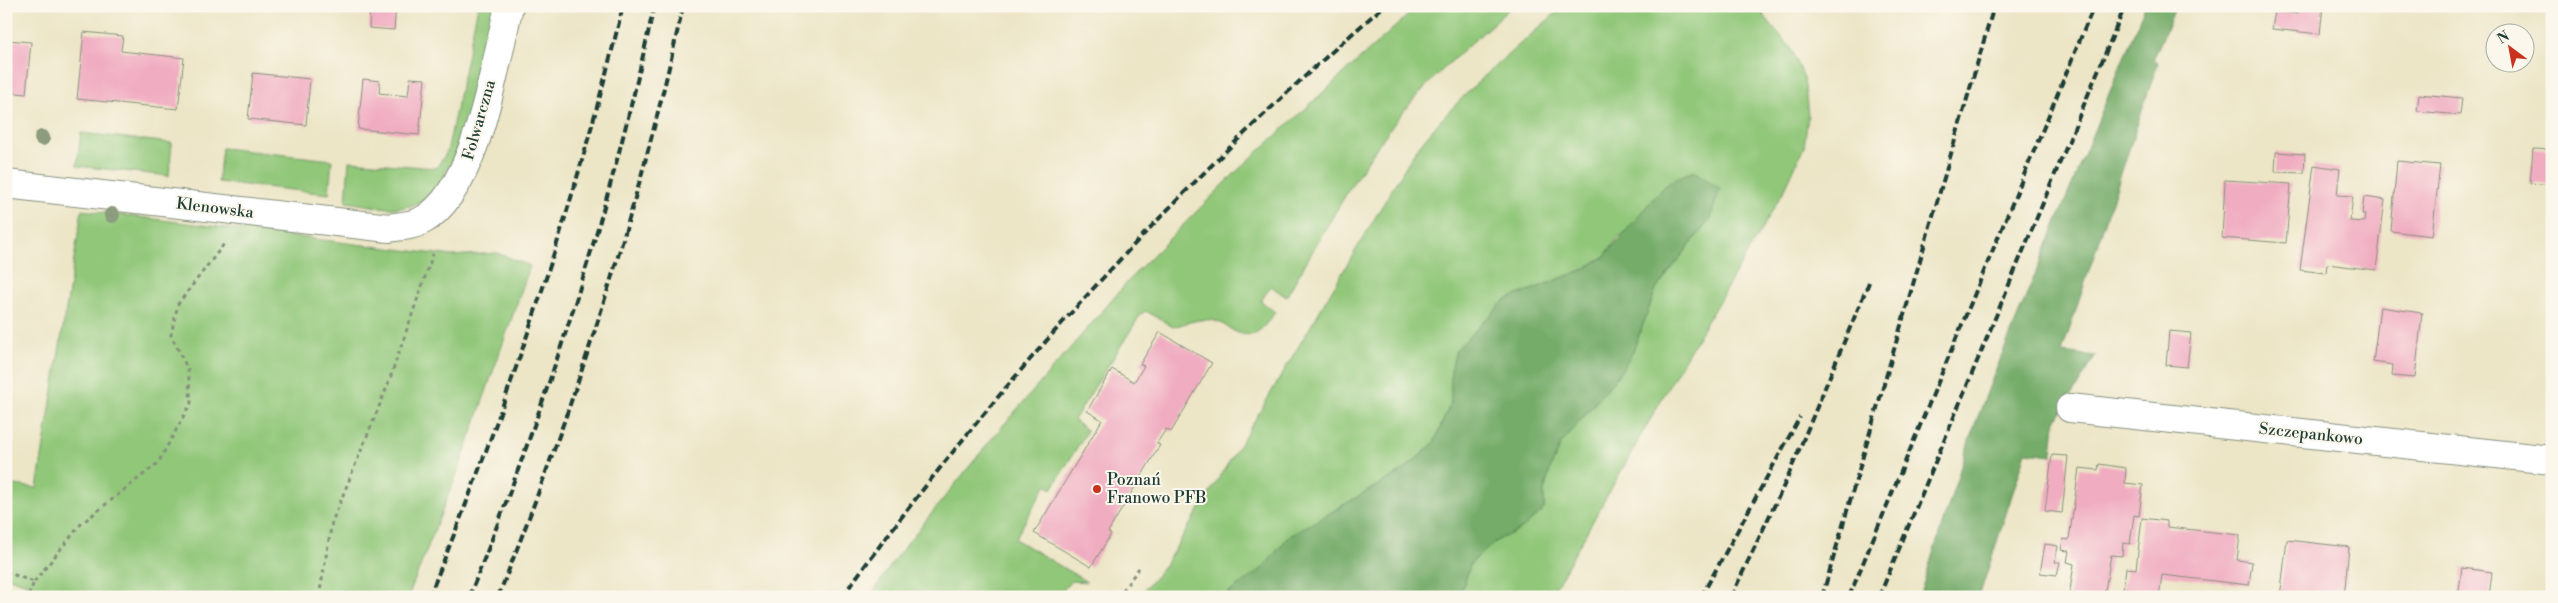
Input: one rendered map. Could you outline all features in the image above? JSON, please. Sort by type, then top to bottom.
[{"type":"street","name":"Folwarczna","points":[[423,220],[441,205],[457,186],[470,159],[509,6]]},
{"type":"street","name":"Klenowska","points":[[6,184],[389,228],[411,225],[423,220]]},
{"type":"street","name":"Szczepankowo","points":[[2070,408],[2552,460]]},
{"type":"path","points":[[28,597],[34,582],[81,524],[158,463],[191,403],[188,370],[171,335],[178,304],[249,212]]},
{"type":"path","points":[[319,597],[332,522],[387,387],[435,248],[423,220]]},
{"type":"path","points":[[1118,597],[1141,565]]},
{"type":"path","points":[[6,572],[34,582]]},
{"type":"green space","points":[[478,6],[497,6],[469,118],[458,149],[445,175],[429,195],[403,208],[386,208],[346,202],[349,161],[436,168],[447,152]]},
{"type":"green space","points":[[1418,6],[1512,6],[1439,73],[1400,116],[1354,181],[1286,297],[1271,286],[1261,301],[1275,312],[1262,328],[1257,332],[1246,335],[1232,330],[1222,323],[1210,320],[1194,321],[1173,327],[1146,311],[1141,314],[1074,420],[1087,431],[1052,489],[1046,485],[1015,539],[1087,582],[1071,581],[1063,590],[1071,597],[870,597],[897,556],[994,436],[1138,270],[1239,169]]},
{"type":"green space","points":[[1564,6],[1756,6],[1791,48],[1804,78],[1808,115],[1804,147],[1784,191],[1673,379],[1550,597],[1459,597],[1471,563],[1496,541],[1523,528],[1544,509],[1544,492],[1550,469],[1561,444],[1619,374],[1633,351],[1656,289],[1710,219],[1619,236],[1604,257],[1582,270],[1505,300],[1456,350],[1451,370],[1451,402],[1434,443],[1404,470],[1288,537],[1263,568],[1223,597],[1138,597],[1163,568],[1247,433],[1413,154],[1429,133],[1465,95]]},
{"type":"green space","points":[[2145,6],[2176,6],[2153,60],[2158,62],[2062,352],[2096,356],[2055,422],[2052,455],[2026,452],[1979,597],[1919,597],[1970,438],[1991,382]]},
{"type":"green space","points":[[81,133],[172,143],[169,176],[77,166]]},
{"type":"green space","points":[[222,148],[332,160],[329,194],[218,182]]},
{"type":"green space","points":[[1694,171],[1720,189],[1710,219],[1656,289],[1633,351],[1619,374],[1561,444],[1550,469],[1544,492],[1544,509],[1523,528],[1496,541],[1471,563],[1459,597],[1223,597],[1263,568],[1288,537],[1404,470],[1434,443],[1451,402],[1451,370],[1456,350],[1505,300],[1582,270],[1604,257],[1661,189],[1676,178]]},
{"type":"green space","points":[[82,210],[452,256],[497,253],[530,266],[461,463],[408,597],[22,597],[27,584],[6,577],[6,484],[37,488]]},
{"type":"building","points":[[370,6],[396,6],[394,30],[369,28]]},
{"type":"building","points":[[2298,6],[2323,6],[2320,34],[2272,29],[2275,11],[2297,14]]},
{"type":"building","points":[[84,32],[123,36],[121,51],[184,58],[178,109],[77,99]]},
{"type":"building","points":[[6,40],[31,42],[26,94],[6,92]]},
{"type":"building","points":[[253,73],[310,79],[306,125],[248,119]]},
{"type":"building","points":[[410,78],[425,79],[419,135],[358,129],[363,79],[380,81],[379,93],[408,96]]},
{"type":"building","points":[[2419,94],[2462,98],[2460,115],[2417,111]]},
{"type":"building","points":[[2533,149],[2552,150],[2552,185],[2530,183]]},
{"type":"building","points":[[2276,152],[2305,154],[2304,173],[2275,172]]},
{"type":"building","points":[[2397,161],[2440,165],[2432,236],[2391,231]]},
{"type":"building","points":[[2314,165],[2340,169],[2337,195],[2353,196],[2350,221],[2364,222],[2365,214],[2362,214],[2364,197],[2385,200],[2376,270],[2327,264],[2326,273],[2300,270]]},
{"type":"building","points":[[2225,180],[2291,184],[2286,243],[2222,238]]},
{"type":"building","points":[[2380,307],[2422,313],[2415,378],[2392,376],[2393,365],[2373,362]]},
{"type":"building","points":[[2169,331],[2191,333],[2187,367],[2166,365]]},
{"type":"building","name":"Poznań Franowo PFB","points":[[1160,332],[1212,363],[1171,432],[1166,429],[1157,443],[1160,445],[1108,532],[1111,534],[1091,567],[1034,533],[1102,420],[1087,411],[1112,369],[1134,382],[1144,366],[1140,364]]},
{"type":"building","points":[[2052,455],[2068,456],[2062,513],[2045,511]]},
{"type":"building","points":[[2099,464],[2126,468],[2125,483],[2143,485],[2139,516],[2134,515],[2130,544],[2123,543],[2122,556],[2111,555],[2104,597],[2069,597],[2074,564],[2067,562],[2069,551],[2061,550],[2063,539],[2069,540],[2079,468],[2098,470]]},
{"type":"building","points":[[2142,518],[2167,521],[2167,527],[2240,535],[2237,560],[2252,562],[2249,585],[2162,575],[2159,597],[2122,597],[2126,568],[2136,569]]},
{"type":"building","points":[[2287,540],[2349,547],[2344,597],[2280,597]]},
{"type":"building","points":[[2045,544],[2058,546],[2055,562],[2060,562],[2057,575],[2040,573]]},
{"type":"building","points":[[2462,568],[2492,572],[2489,597],[2458,597]]},
{"type":"railway","points":[[429,597],[486,452],[537,305],[583,156],[623,6]]},
{"type":"railway","points":[[469,597],[524,452],[574,306],[618,157],[654,6]]},
{"type":"railway","points":[[498,597],[553,452],[603,305],[646,157],[666,82],[683,6]]},
{"type":"railway","points":[[842,597],[902,516],[964,438],[1096,286],[1236,142],[1384,6]]},
{"type":"railway","points":[[1822,597],[1994,6]]},
{"type":"railway","points":[[1849,597],[2094,6]]},
{"type":"railway","points":[[1879,597],[2125,6]]},
{"type":"railway","points":[[1731,597],[1786,481],[1870,280]]},
{"type":"railway","points":[[1701,597],[1800,417]]},
{"type":"place","name":"Poznań Franowo PFB","points":[[1097,489]]}]
